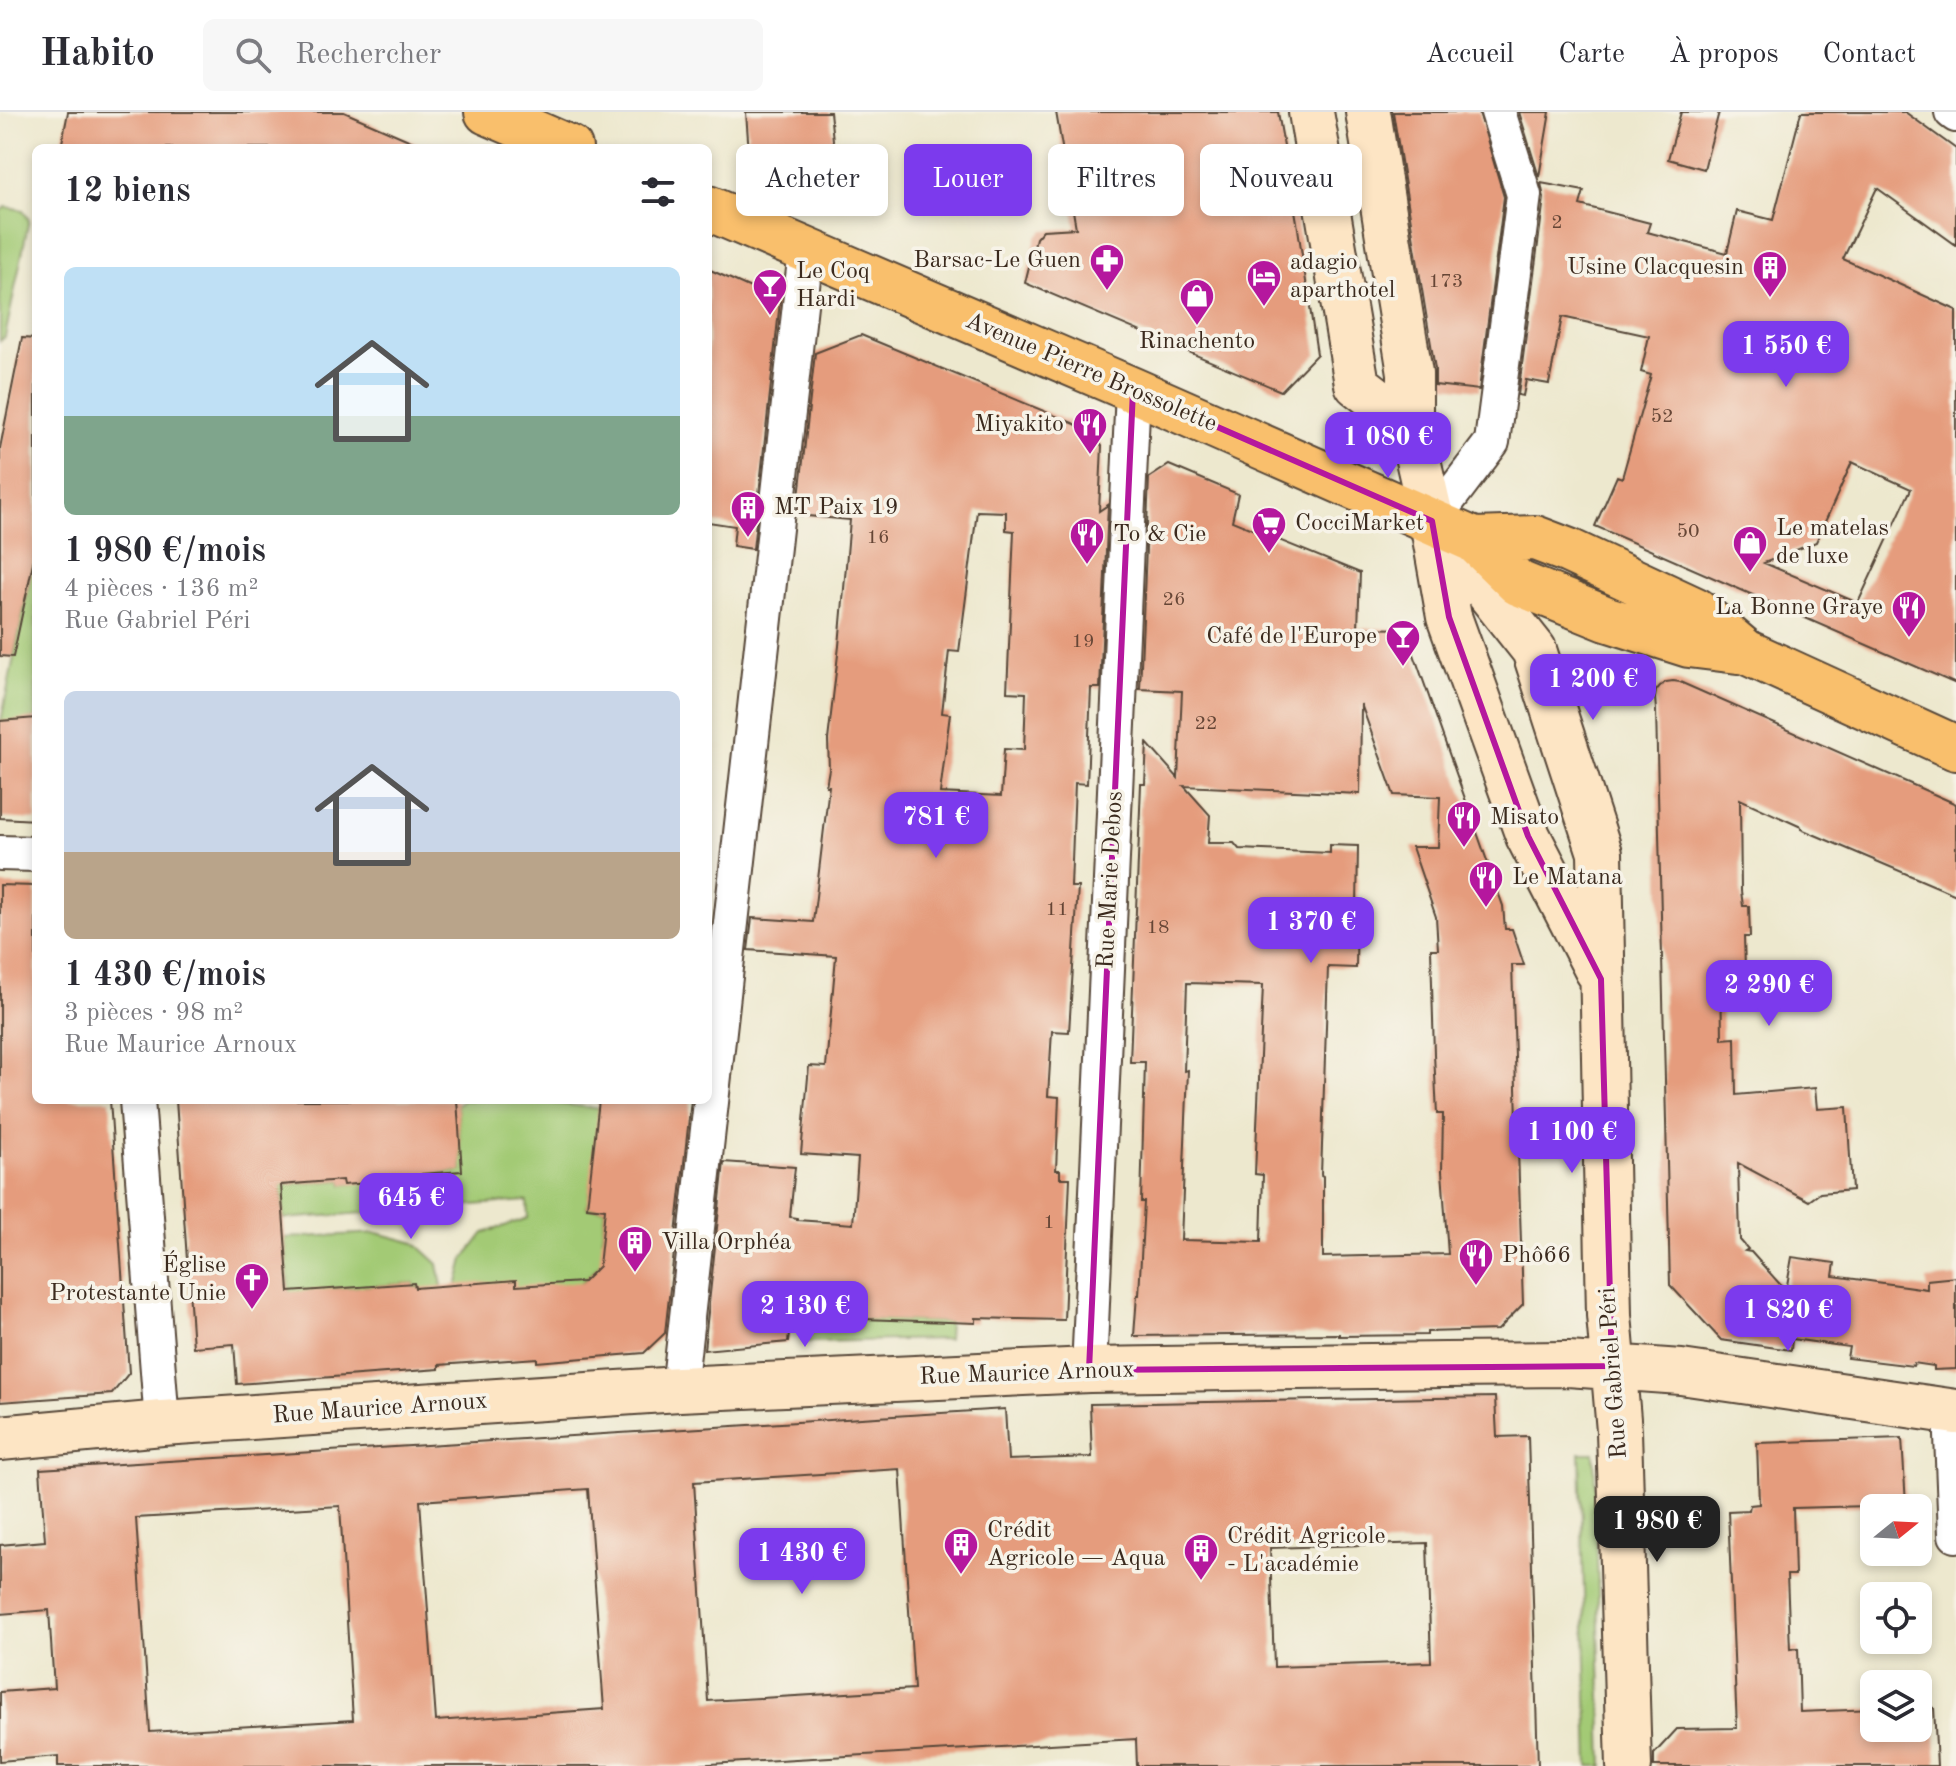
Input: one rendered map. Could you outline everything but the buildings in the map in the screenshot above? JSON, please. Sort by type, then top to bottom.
[{"type":"main road","points":[[487,112],[561,144]]},
{"type":"main road","points":[[1311,112],[1357,384],[1410,425]]},
{"type":"main road","points":[[1368,112],[1410,373],[1410,425],[1432,521]]},
{"type":"main road","name":"Avenue Pierre Brossolette","points":[[712,210],[1474,540],[1535,538],[1569,551],[1696,610],[1746,652],[1956,748]]},
{"type":"main road","name":"Rue Gabriel Péri","points":[[1432,521],[1449,617],[1528,836],[1601,979]]},
{"type":"main road","name":"Rue Gabriel Péri","points":[[1432,521],[1534,650],[1600,853],[1609,1315],[1619,1431],[1629,1766]]},
{"type":"main road","name":"Rue Maurice Arnoux","points":[[0,1438],[162,1423],[679,1389],[1089,1370],[1612,1366],[1681,1372],[1954,1412]]},
{"type":"street","points":[[1432,521],[1492,442],[1524,195],[1498,112]]},
{"type":"street","points":[[712,1093],[806,251]]},
{"type":"street","name":"Rue Marie Debos","points":[[1089,1370],[1133,390]]},
{"type":"street","points":[[0,853],[32,854]]},
{"type":"street","points":[[137,1104],[162,1423]]},
{"type":"street","points":[[679,1389],[711,1104]]},
{"type":"street","points":[[1954,1412],[1956,1535]]},
{"type":"highlighted area","points":[[1133,390],[1432,521],[1449,617],[1528,836],[1601,979],[1612,1366],[1089,1370]]},
{"type":"green space","points":[[6,207],[23,210],[29,220],[5,337],[0,341],[0,211]]},
{"type":"green space","points":[[32,569],[32,719],[0,726]]},
{"type":"green space","points":[[561,1104],[603,1109],[587,1207],[605,1209],[602,1237],[613,1238],[611,1254],[571,1293],[456,1291],[464,1259],[484,1233],[528,1218],[527,1201],[284,1219],[281,1185],[342,1180],[343,1185],[462,1171],[457,1105]]},
{"type":"green space","points":[[378,1233],[415,1243],[438,1264],[443,1292],[415,1288],[414,1283],[333,1289],[290,1303],[285,1238]]},
{"type":"green space","points":[[860,1320],[949,1322],[948,1339],[807,1342],[808,1327],[860,1329]]},
{"type":"green space","points":[[1580,1453],[1594,1453],[1603,1766],[1589,1766]]},
{"type":"place","name":"Barsac-Le Guen","points":[[1107,292]]},
{"type":"place","name":"Usine Clacquesin","points":[[1770,299]]},
{"type":"place","name":"adagio aparthotel","points":[[1264,308]]},
{"type":"place","name":"Le Coq Hardi","points":[[770,317]]},
{"type":"place","name":"Rinachento","points":[[1197,327]]},
{"type":"place","name":"Miyakito","points":[[1090,456]]},
{"type":"place","name":"MT Paix 19","points":[[748,539]]},
{"type":"place","name":"CocciMarket","points":[[1269,555]]},
{"type":"place","name":"To & Cie","points":[[1087,566]]},
{"type":"place","name":"Le matelas de luxe","points":[[1750,574]]},
{"type":"place","name":"La Bonne Graye","points":[[1909,639]]},
{"type":"place","name":"Café de l'Europe","points":[[1403,668]]},
{"type":"place","name":"Misato","points":[[1464,849]]},
{"type":"place","name":"Le Matana","points":[[1486,909]]},
{"type":"place","name":"Villa Orphéa","points":[[635,1274]]},
{"type":"place","name":"Phô66","points":[[1476,1287]]},
{"type":"place","name":"Église Protestante Unie","points":[[252,1311]]},
{"type":"place","name":"Crédit Agricole − Aqua","points":[[961,1576]]},
{"type":"place","name":"Crédit Agricole - L'académie","points":[[1201,1582]]}]
